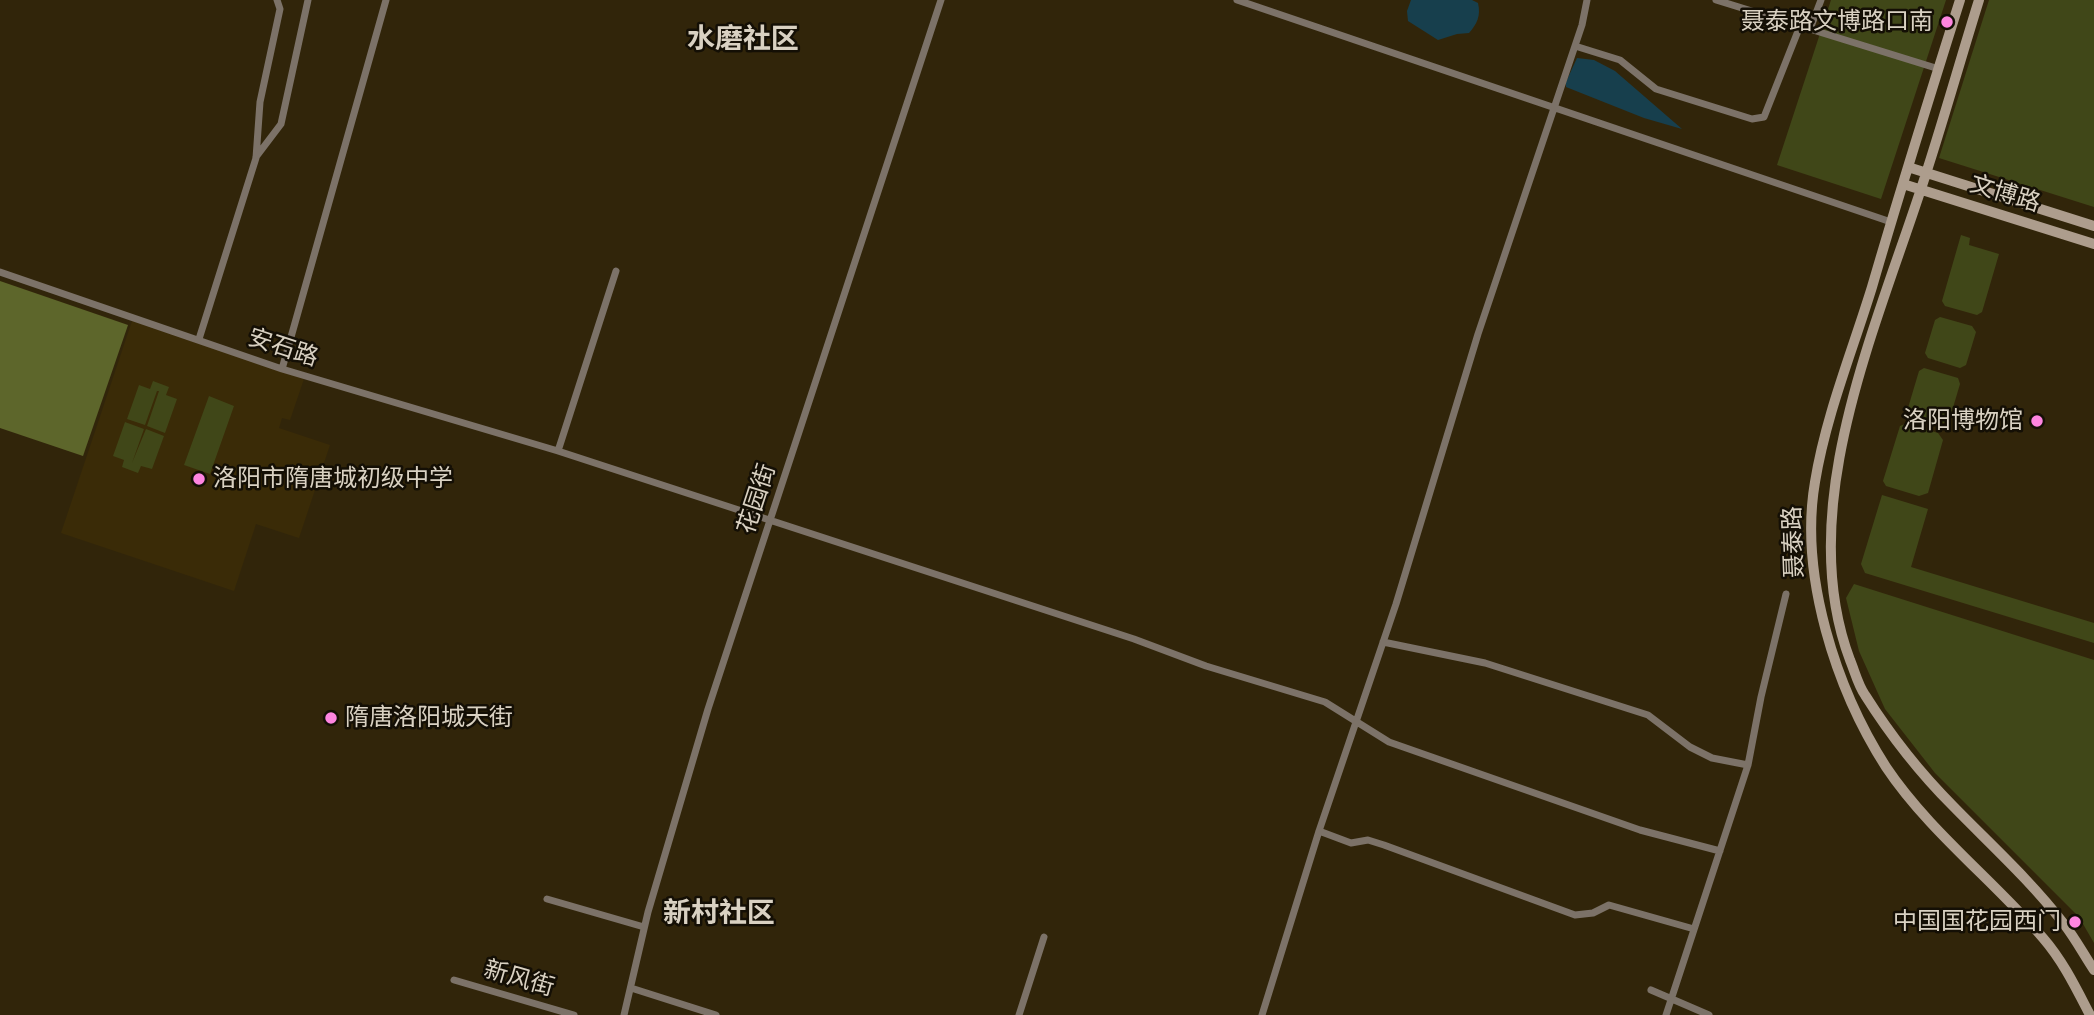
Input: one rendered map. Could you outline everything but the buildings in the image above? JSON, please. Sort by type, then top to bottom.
[{"type":"main road","name":"聂泰路","points":[[1960,0],[1871,290],[1836,394],[1814,484],[1812,530],[1817,593],[1830,645],[1847,694],[1887,768],[1925,815],[2043,939],[2071,977],[2090,1015]]},
{"type":"main road","name":"聂泰路","points":[[1979,0],[1921,190],[1867,349],[1838,459],[1829,540],[1832,588],[1842,638],[1863,693],[1912,759],[1950,803],[2013,865],[2065,925],[2094,970]]},
{"type":"main road","name":"文博路","points":[[1908,167],[2094,226]]},
{"type":"main road","name":"文博路","points":[[1903,184],[2094,244]]},
{"type":"street","points":[[199,339],[256,158],[260,102],[279,9],[277,0]]},
{"type":"street","points":[[256,158],[281,124],[308,0]]},
{"type":"street","points":[[282,369],[386,0]]},
{"type":"street","name":"花园街","points":[[624,1015],[644,927],[708,709],[942,0]]},
{"type":"street","points":[[1237,0],[1891,222]]},
{"type":"street","points":[[1262,1015],[1319,831],[1383,642],[1478,334],[1575,46],[1587,0]]},
{"type":"street","points":[[1716,0],[1939,69]]},
{"type":"street","points":[[1810,29],[1821,0]]},
{"type":"street","points":[[1575,46],[1620,60],[1656,89],[1752,119],[1764,117],[1800,26]]},
{"type":"street","points":[[558,451],[616,271]]},
{"type":"street","name":"安石路","points":[[0,272],[282,369],[558,451],[1134,639],[1206,666],[1325,702],[1401,747],[1640,831],[1720,851]]},
{"type":"street","points":[[1666,1015],[1748,765],[1786,594]]},
{"type":"street","points":[[1383,642],[1485,663],[1648,715],[1690,747],[1712,758],[1748,765]]},
{"type":"street","points":[[1319,831],[1351,843],[1368,840],[1384,845],[1575,915],[1593,913],[1609,905],[1694,929]]},
{"type":"street","points":[[547,899],[644,927]]},
{"type":"street","points":[[1019,1015],[1044,937]]},
{"type":"street","name":"新风街","points":[[454,981],[574,1015]]},
{"type":"street","points":[[631,988],[716,1015]]},
{"type":"street","points":[[1651,990],[1709,1015]]},
{"type":"shaded area","name":"洛阳市隋唐城初级中学","points":[[132,321],[304,379],[290,420],[282,418],[279,428],[330,445],[299,538],[256,524],[234,591],[61,533]]},
{"type":"green space","points":[[1831,0],[1946,0],[1881,199],[1777,165]]},
{"type":"green space","points":[[1989,0],[2094,0],[2094,207],[1939,158]]},
{"type":"green space","points":[[1961,235],[1970,238],[1969,245],[1999,254],[1982,312],[1977,315],[1945,306],[1942,301]]},
{"type":"green space","points":[[0,281],[128,325],[83,456],[0,428]]},
{"type":"green space","points":[[1940,317],[1972,326],[1976,332],[1966,365],[1960,368],[1928,358],[1925,353],[1935,320]]},
{"type":"green space","points":[[1924,368],[1958,378],[1960,384],[1949,421],[1944,423],[1910,413],[1908,408],[1919,371]]},
{"type":"green space","points":[[153,381],[169,387],[166,395],[177,399],[165,433],[147,426],[159,391],[145,425],[127,419],[139,385],[150,389]]},
{"type":"green space","points":[[209,396],[234,406],[210,474],[184,465]]},
{"type":"green space","points":[[125,422],[144,429],[132,463],[146,429],[164,436],[152,469],[141,466],[138,473],[122,467],[124,460],[113,456]]},
{"type":"green space","points":[[1907,423],[1938,433],[1943,440],[1928,493],[1919,496],[1886,486],[1883,481],[1900,426]]},
{"type":"green space","points":[[1882,495],[1928,509],[1911,567],[2094,623],[2094,643],[1865,573],[1861,564]]},
{"type":"green space","points":[[1854,584],[2094,660],[2094,943],[2079,917],[1935,773],[1885,709],[1859,651],[1846,598]]},
{"type":"water","points":[[1411,0],[1472,0],[1478,3],[1478,20],[1469,33],[1438,40],[1408,21],[1407,11]]},
{"type":"water","points":[[1577,58],[1594,60],[1615,71],[1682,129],[1644,118],[1566,87]]},
{"type":"place","name":"聂泰路文博路口南","points":[[1947,22]]},
{"type":"place","name":"洛阳博物馆","points":[[2037,421]]},
{"type":"place","name":"洛阳市隋唐城初级中学","points":[[199,479]]},
{"type":"place","name":"隋唐洛阳城天街","points":[[331,718]]},
{"type":"place","name":"中国国花园西门","points":[[2075,922]]},
{"type":"district","name":"水磨社区","points":[[743,40]]},
{"type":"district","name":"新村社区","points":[[719,914]]}]
